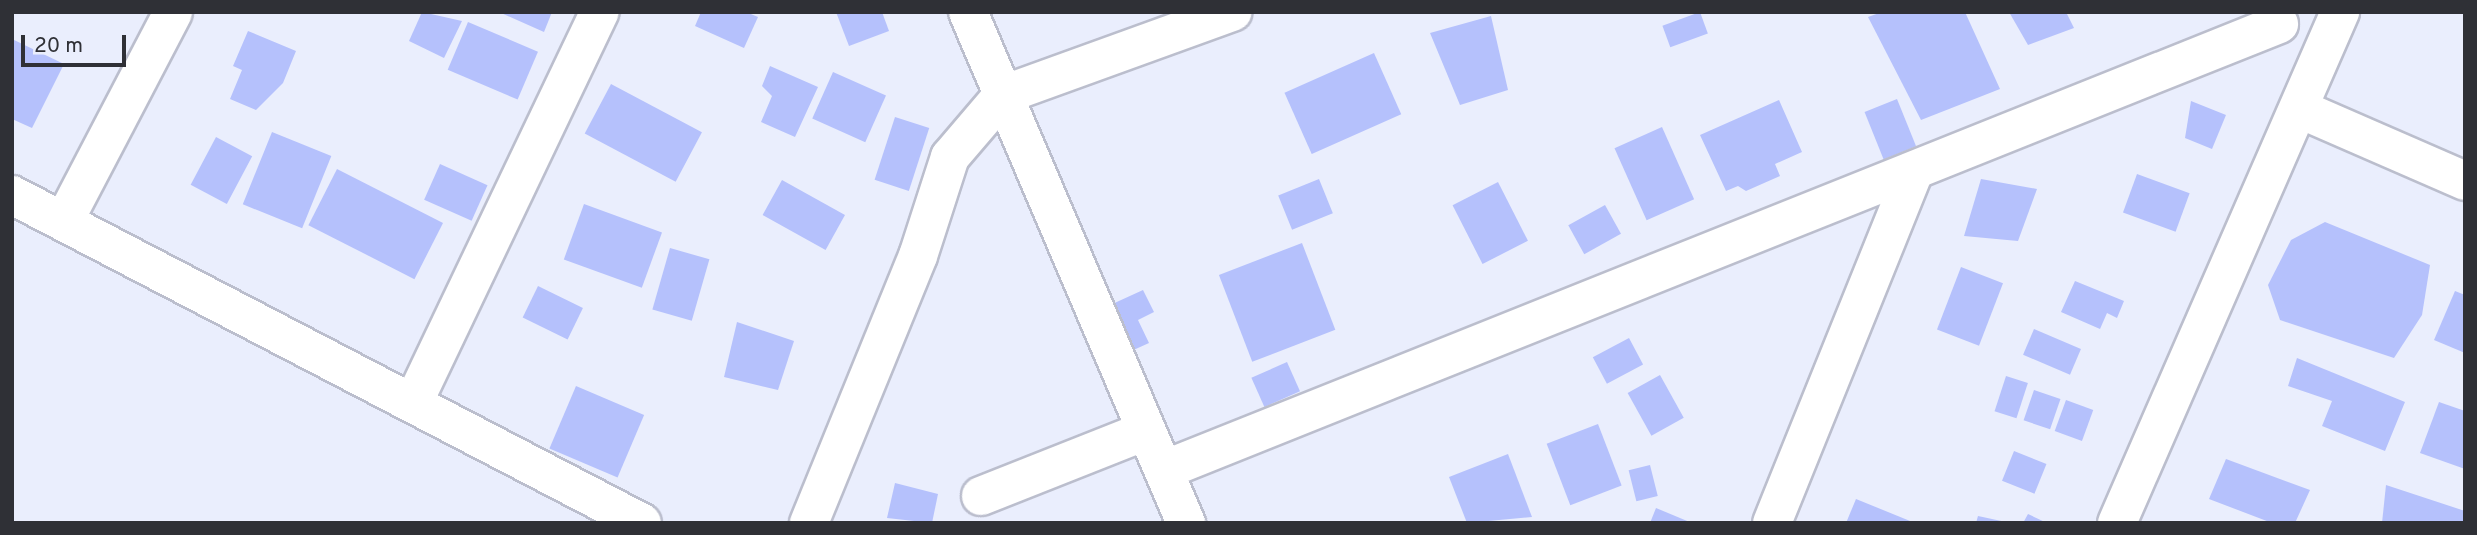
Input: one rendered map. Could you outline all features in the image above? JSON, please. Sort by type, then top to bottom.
[{"type":"street","points":[[65,219],[173,12]]},
{"type":"street","points":[[415,399],[600,12]]},
{"type":"street","points":[[968,12],[1144,430],[1186,523]]},
{"type":"street","points":[[809,523],[918,256],[950,157],[1003,95],[1233,12]]},
{"type":"street","points":[[2117,523],[2302,110],[2317,64],[2340,12]]},
{"type":"street","points":[[1164,470],[1912,176],[2276,18],[2317,64]]},
{"type":"street","points":[[2302,110],[2465,181]]},
{"type":"street","points":[[1772,523],[1912,176]]},
{"type":"street","points":[[12,195],[65,219],[415,399],[642,523]]},
{"type":"street","points":[[981,496],[1144,430]]},
{"type":"building","points":[[422,12],[462,21],[444,58],[409,41]]},
{"type":"building","points":[[499,12],[552,12],[544,32]]},
{"type":"building","points":[[701,12],[746,12],[758,17],[744,48],[695,26]]},
{"type":"building","points":[[836,12],[882,12],[889,31],[849,46]]},
{"type":"building","points":[[1700,12],[1708,34],[1670,47],[1662,26]]},
{"type":"building","points":[[1882,12],[1965,12],[2000,89],[1921,120],[1868,17]]},
{"type":"building","points":[[2009,12],[2066,12],[2074,28],[2028,45]]},
{"type":"building","points":[[1491,16],[1508,90],[1460,105],[1430,33]]},
{"type":"building","points":[[468,22],[538,52],[518,100],[448,70]]},
{"type":"building","points":[[248,31],[296,51],[283,83],[256,110],[230,99],[242,70],[233,66]]},
{"type":"building","points":[[12,39],[64,64],[32,128],[12,119]]},
{"type":"building","points":[[1374,53],[1401,114],[1312,154],[1284,93]]},
{"type":"building","points":[[770,66],[818,87],[795,137],[761,122],[772,96],[762,86]]},
{"type":"building","points":[[833,72],[886,96],[865,142],[812,119]]},
{"type":"building","points":[[611,84],[702,132],[676,182],[585,133]]},
{"type":"building","points":[[1897,99],[1916,146],[1884,159],[1865,112]]},
{"type":"building","points":[[1779,100],[1802,152],[1775,164],[1780,176],[1746,191],[1738,186],[1726,191],[1700,135]]},
{"type":"building","points":[[2191,101],[2226,115],[2212,149],[2185,138]]},
{"type":"building","points":[[895,117],[929,128],[909,191],[875,180]]},
{"type":"building","points":[[1662,127],[1694,199],[1647,220],[1614,148]]},
{"type":"building","points":[[272,132],[331,156],[302,228],[243,204]]},
{"type":"building","points":[[216,137],[252,156],[227,204],[191,185]]},
{"type":"building","points":[[440,164],[488,185],[472,221],[424,200]]},
{"type":"building","points":[[337,169],[443,223],[414,279],[308,225]]},
{"type":"building","points":[[2137,174],[2190,193],[2176,232],[2123,213]]},
{"type":"building","points":[[1319,179],[1333,213],[1292,230],[1278,195]]},
{"type":"building","points":[[1981,179],[2037,189],[2018,241],[1964,236]]},
{"type":"building","points":[[782,180],[845,215],[826,250],[763,215]]},
{"type":"building","points":[[1498,182],[1528,241],[1483,264],[1453,205]]},
{"type":"building","points":[[584,204],[662,232],[642,288],[564,259]]},
{"type":"building","points":[[1605,205],[1621,234],[1584,254],[1568,225]]},
{"type":"building","points":[[2325,222],[2430,265],[2422,315],[2394,358],[2280,320],[2268,285],[2291,240]]},
{"type":"building","points":[[1302,243],[1335,330],[1252,362],[1219,275]]},
{"type":"building","points":[[670,248],[709,259],[692,321],[652,310]]},
{"type":"building","points":[[1961,267],[2003,283],[1979,346],[1937,330]]},
{"type":"building","points":[[2075,281],[2124,301],[2117,318],[2107,313],[2100,329],[2061,312]]},
{"type":"building","points":[[538,286],[583,308],[568,339],[523,317]]},
{"type":"building","points":[[1143,290],[1154,312],[1138,320],[1149,343],[1118,357],[1097,311]]},
{"type":"building","points":[[2455,291],[2465,295],[2465,353],[2434,340]]},
{"type":"building","points":[[737,322],[794,341],[778,390],[724,377]]},
{"type":"building","points":[[2034,329],[2081,349],[2070,375],[2023,355]]},
{"type":"building","points":[[1629,338],[1643,364],[1607,384],[1593,357]]},
{"type":"building","points":[[2297,358],[2405,402],[2385,451],[2322,426],[2332,401],[2288,386]]},
{"type":"building","points":[[1287,362],[1300,391],[1264,407],[1251,378]]},
{"type":"building","points":[[1660,375],[1684,418],[1651,436],[1628,393]]},
{"type":"building","points":[[2006,376],[2028,383],[2016,418],[1995,411]]},
{"type":"building","points":[[576,386],[644,415],[618,478],[549,449]]},
{"type":"building","points":[[2034,390],[2060,399],[2050,429],[2024,420]]},
{"type":"building","points":[[2066,400],[2093,410],[2082,441],[2055,431]]},
{"type":"building","points":[[2439,402],[2465,411],[2465,469],[2420,453]]},
{"type":"building","points":[[1598,424],[1622,486],[1570,505],[1547,444]]},
{"type":"building","points":[[2014,451],[2046,464],[2034,494],[2002,481]]},
{"type":"building","points":[[1508,454],[1532,517],[1467,523],[1449,477]]},
{"type":"building","points":[[2226,459],[2310,490],[2295,523],[2272,523],[2209,499]]},
{"type":"building","points":[[1650,465],[1658,496],[1636,501],[1629,470]]},
{"type":"building","points":[[895,483],[938,494],[932,523],[887,518]]},
{"type":"building","points":[[2386,485],[2465,511],[2465,523],[2382,523]]},
{"type":"building","points":[[1856,499],[1915,523],[1846,523]]},
{"type":"building","points":[[1656,508],[1692,523],[1650,523]]},
{"type":"building","points":[[2028,514],[2047,523],[2023,523]]},
{"type":"building","points":[[1978,516],[2006,522],[2006,523],[1976,523]]}]
